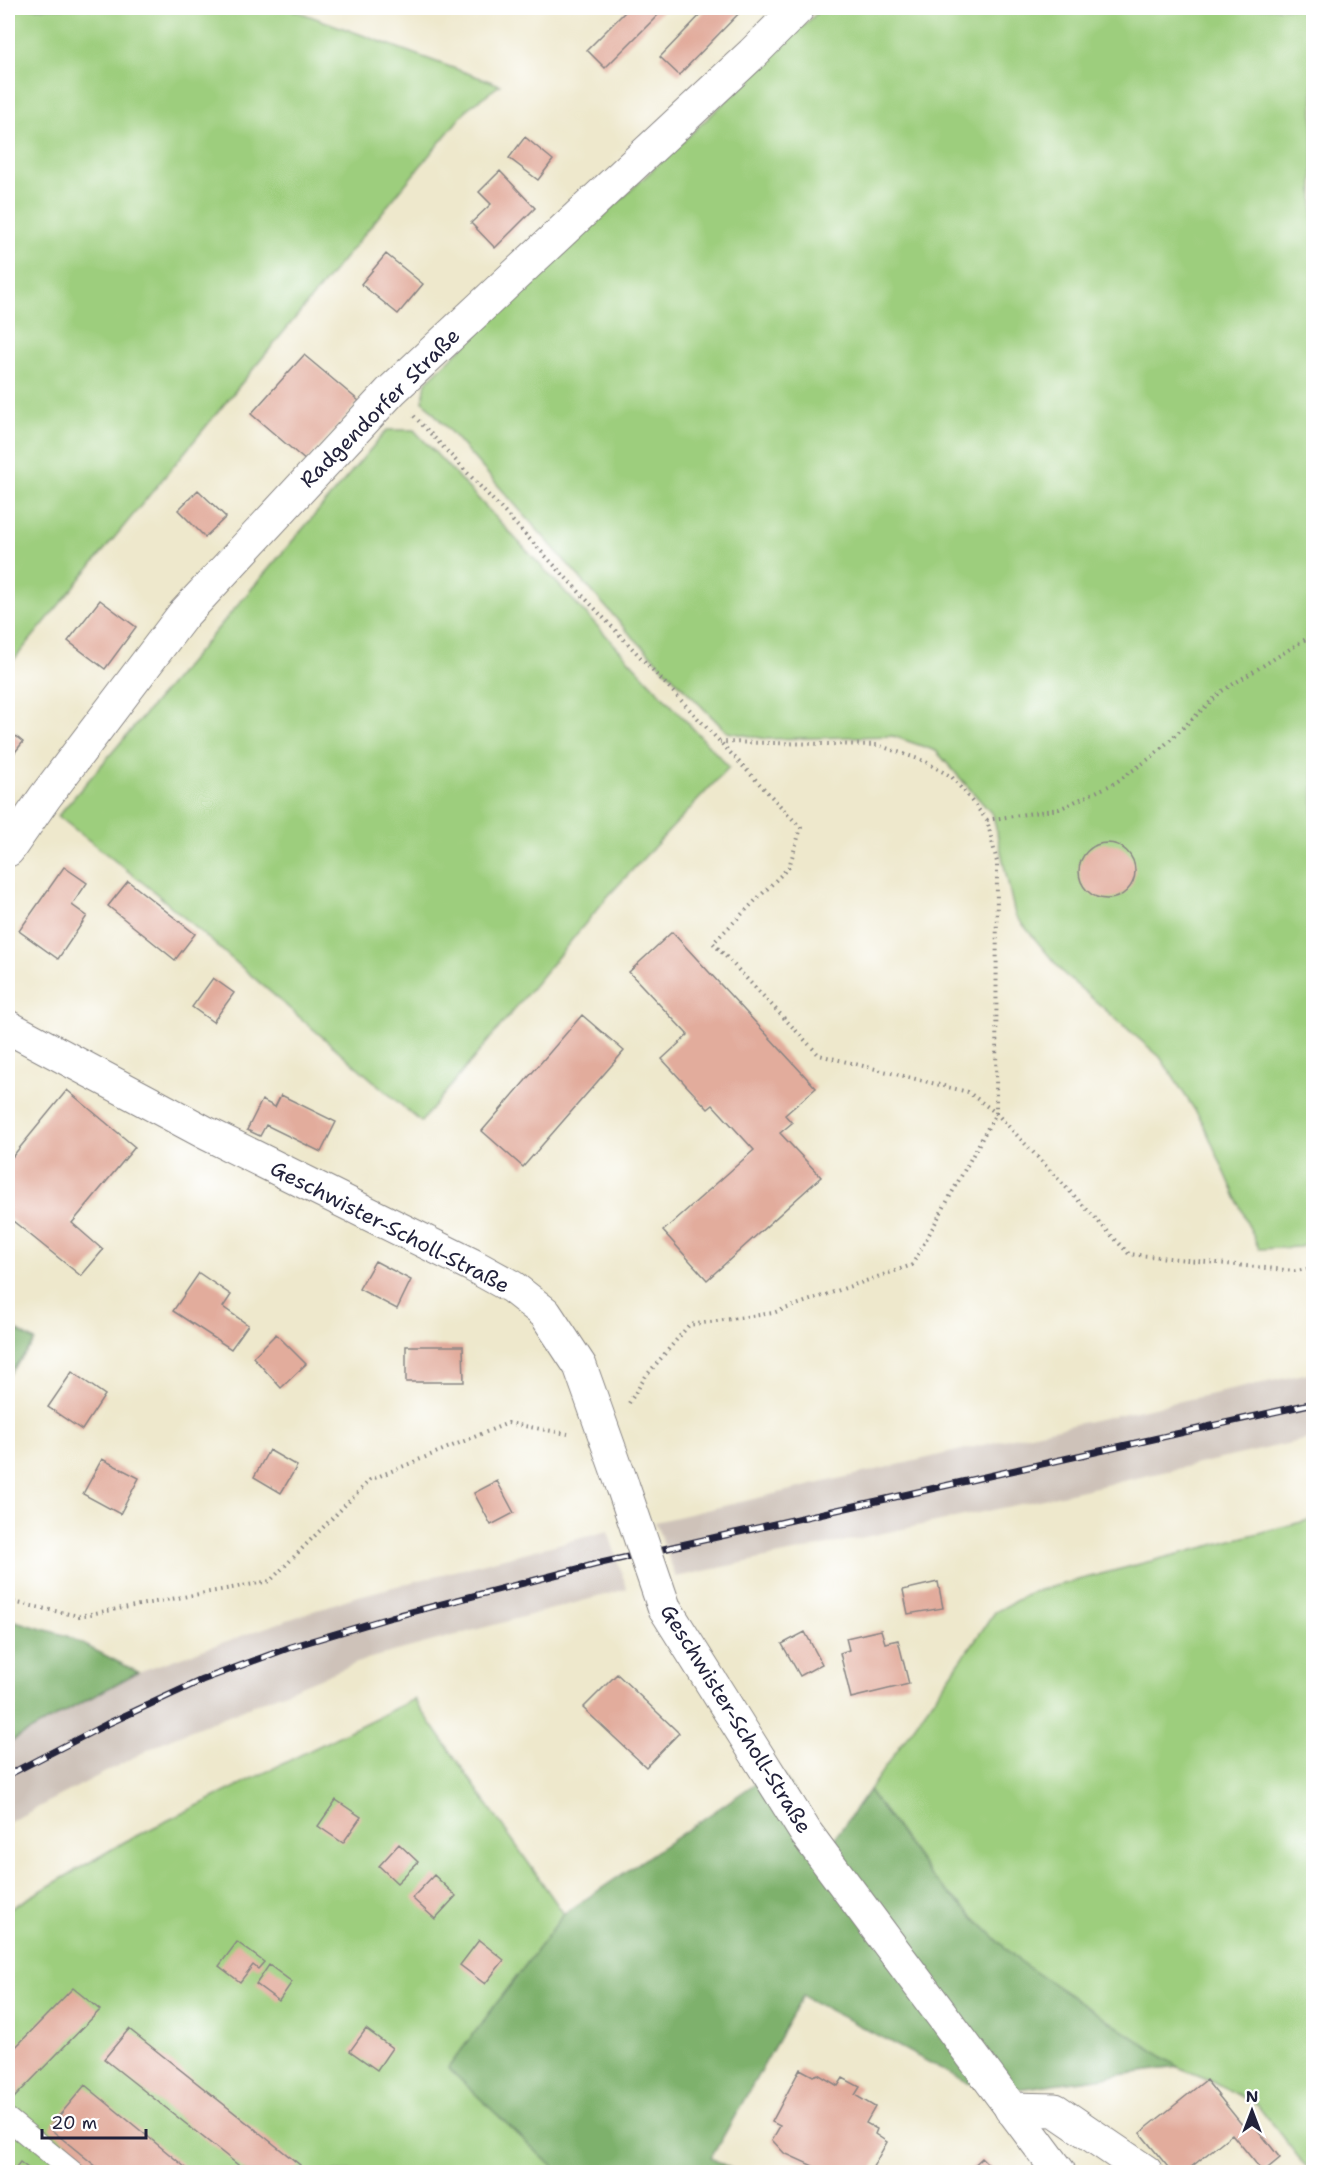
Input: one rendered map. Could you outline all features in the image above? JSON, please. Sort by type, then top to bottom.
[{"type":"street","name":"Radgendorfer Straße","points":[[8,850],[45,797],[183,615],[390,391],[752,54],[798,8]]},
{"type":"street","name":"Geschwister-Scholl-Straße","points":[[8,1028],[206,1133],[472,1265],[512,1287],[545,1313],[580,1366],[664,1607],[806,1833],[1059,2172]]},
{"type":"street","points":[[1011,2109],[1055,2110],[1146,2172]]},
{"type":"lane","points":[[8,2119],[73,2172]]},
{"type":"path","points":[[390,391],[801,828],[789,867],[713,943],[819,1055],[968,1092],[996,1113],[1129,1254],[1295,1271],[1314,1268]]},
{"type":"path","points":[[987,820],[1059,809],[1115,783],[1152,756],[1222,691],[1314,634]]},
{"type":"path","points":[[8,1600],[79,1616],[270,1581],[370,1480],[508,1424],[606,1440],[646,1376],[689,1325],[773,1313],[912,1265],[996,1113],[997,862],[987,820],[952,777],[924,761],[878,745],[720,742]]},
{"type":"shaded area","points":[[1313,1372],[1313,1438],[1030,1502],[676,1577],[655,1522],[1017,1437]]},
{"type":"shaded area","points":[[608,1531],[627,1589],[367,1659],[167,1740],[8,1823],[8,1742],[138,1672],[351,1598]]},
{"type":"green space","points":[[8,8],[288,8],[500,85],[468,108],[8,667]]},
{"type":"green space","points":[[822,8],[1313,8],[1313,1239],[1300,1247],[1259,1249],[1202,1121],[1160,1057],[1064,974],[1015,915],[993,815],[936,751],[893,736],[767,739],[727,732],[628,632],[423,401],[426,382]]},
{"type":"green space","points":[[387,430],[414,430],[729,767],[609,895],[421,1122],[152,890],[58,816]]},
{"type":"green space","points":[[8,1325],[35,1341],[8,1376]]},
{"type":"green space","points":[[1313,1519],[1313,2172],[1310,2172],[1257,2105],[1210,2080],[1178,2067],[1020,1962],[930,1875],[869,1790],[995,1612],[1032,1592]]},
{"type":"green space","points":[[8,1619],[67,1636],[138,1672],[8,1743]]},
{"type":"green space","points":[[414,1699],[564,1914],[448,2068],[558,2172],[8,2172],[8,1910],[126,1841]]},
{"type":"green space","points":[[778,1768],[830,1845],[869,1790],[930,1875],[1020,1962],[1178,2067],[1010,2090],[968,2083],[803,1996],[711,2158],[737,2172],[558,2172],[448,2068],[564,1914]]},
{"type":"building","points":[[629,8],[665,8],[605,68],[587,50]]},
{"type":"building","points":[[707,8],[744,8],[679,75],[660,57]]},
{"type":"building","points":[[525,137],[553,160],[538,180],[509,158]]},
{"type":"building","points":[[500,171],[535,208],[495,248],[471,223],[491,204],[479,192]]},
{"type":"building","points":[[386,254],[423,284],[398,314],[361,284]]},
{"type":"building","points":[[304,355],[359,401],[306,461],[251,414]]},
{"type":"building","points":[[198,490],[226,517],[205,537],[178,510]]},
{"type":"building","points":[[100,600],[136,627],[105,669],[68,641]]},
{"type":"building","points":[[8,730],[23,742],[8,761]]},
{"type":"building","points":[[1101,843],[1113,843],[1127,851],[1135,865],[1133,882],[1127,891],[1113,899],[1101,899],[1084,887],[1079,877],[1079,865],[1091,848]]},
{"type":"building","points":[[64,867],[87,883],[72,905],[87,916],[58,959],[19,931]]},
{"type":"building","points":[[128,881],[195,934],[175,960],[108,906]]},
{"type":"building","points":[[672,932],[816,1088],[785,1115],[792,1123],[780,1133],[821,1177],[707,1280],[663,1231],[754,1150],[713,1105],[708,1109],[662,1059],[688,1035],[629,972]]},
{"type":"building","points":[[213,978],[234,993],[213,1022],[192,1007]]},
{"type":"building","points":[[582,1015],[624,1051],[523,1167],[482,1131]]},
{"type":"building","points":[[67,1090],[135,1147],[72,1223],[103,1250],[81,1276],[8,1217],[8,1162]]},
{"type":"building","points":[[281,1095],[336,1122],[321,1152],[266,1125],[260,1136],[247,1130],[262,1100],[275,1107]]},
{"type":"building","points":[[375,1261],[411,1280],[397,1309],[359,1289]]},
{"type":"building","points":[[199,1273],[231,1295],[223,1307],[248,1325],[231,1349],[173,1311]]},
{"type":"building","points":[[276,1334],[306,1364],[281,1388],[253,1357]]},
{"type":"building","points":[[406,1346],[463,1346],[464,1382],[406,1382]]},
{"type":"building","points":[[72,1372],[105,1395],[82,1430],[48,1407]]},
{"type":"building","points":[[269,1450],[297,1466],[281,1493],[254,1477]]},
{"type":"building","points":[[102,1459],[139,1478],[120,1514],[83,1494]]},
{"type":"building","points":[[497,1481],[514,1513],[491,1525],[474,1493]]},
{"type":"building","points":[[938,1582],[943,1608],[908,1614],[903,1590]]},
{"type":"building","points":[[881,1630],[885,1643],[898,1640],[909,1684],[851,1698],[840,1653],[849,1650],[846,1638]]},
{"type":"building","points":[[805,1632],[822,1664],[800,1676],[782,1644]]},
{"type":"building","points":[[617,1674],[679,1733],[646,1767],[583,1708]]},
{"type":"building","points":[[336,1800],[361,1817],[343,1843],[318,1826]]},
{"type":"building","points":[[399,1844],[418,1862],[397,1883],[379,1866]]},
{"type":"building","points":[[434,1875],[456,1896],[435,1919],[412,1898]]},
{"type":"building","points":[[479,1940],[504,1960],[485,1984],[460,1965]]},
{"type":"building","points":[[237,1942],[264,1962],[258,1969],[253,1965],[240,1982],[219,1966]]},
{"type":"building","points":[[269,1965],[292,1982],[279,2001],[256,1984]]},
{"type":"building","points":[[73,1988],[100,2010],[14,2098],[8,2093],[8,2055]]},
{"type":"building","points":[[129,2029],[300,2165],[295,2172],[247,2172],[104,2059]]},
{"type":"building","points":[[366,2029],[392,2048],[377,2070],[350,2051]]},
{"type":"building","points":[[800,2069],[813,2076],[818,2074],[838,2086],[843,2078],[860,2087],[855,2095],[875,2107],[866,2123],[877,2129],[875,2134],[887,2142],[870,2172],[826,2172],[784,2153],[772,2140],[780,2126],[772,2122]]},
{"type":"building","points":[[1206,2080],[1243,2126],[1250,2120],[1280,2158],[1263,2172],[1232,2134],[1185,2172],[1172,2172],[1140,2133]]},
{"type":"building","points":[[85,2085],[191,2172],[103,2172],[49,2128]]},
{"type":"building","points":[[982,2158],[996,2172],[967,2172]]},
{"type":"building","points":[[20,2162],[33,2172],[12,2172]]},
{"type":"railway","points":[[8,1775],[107,1724],[202,1680],[291,1647],[392,1617],[601,1563],[1314,1403]]}]
